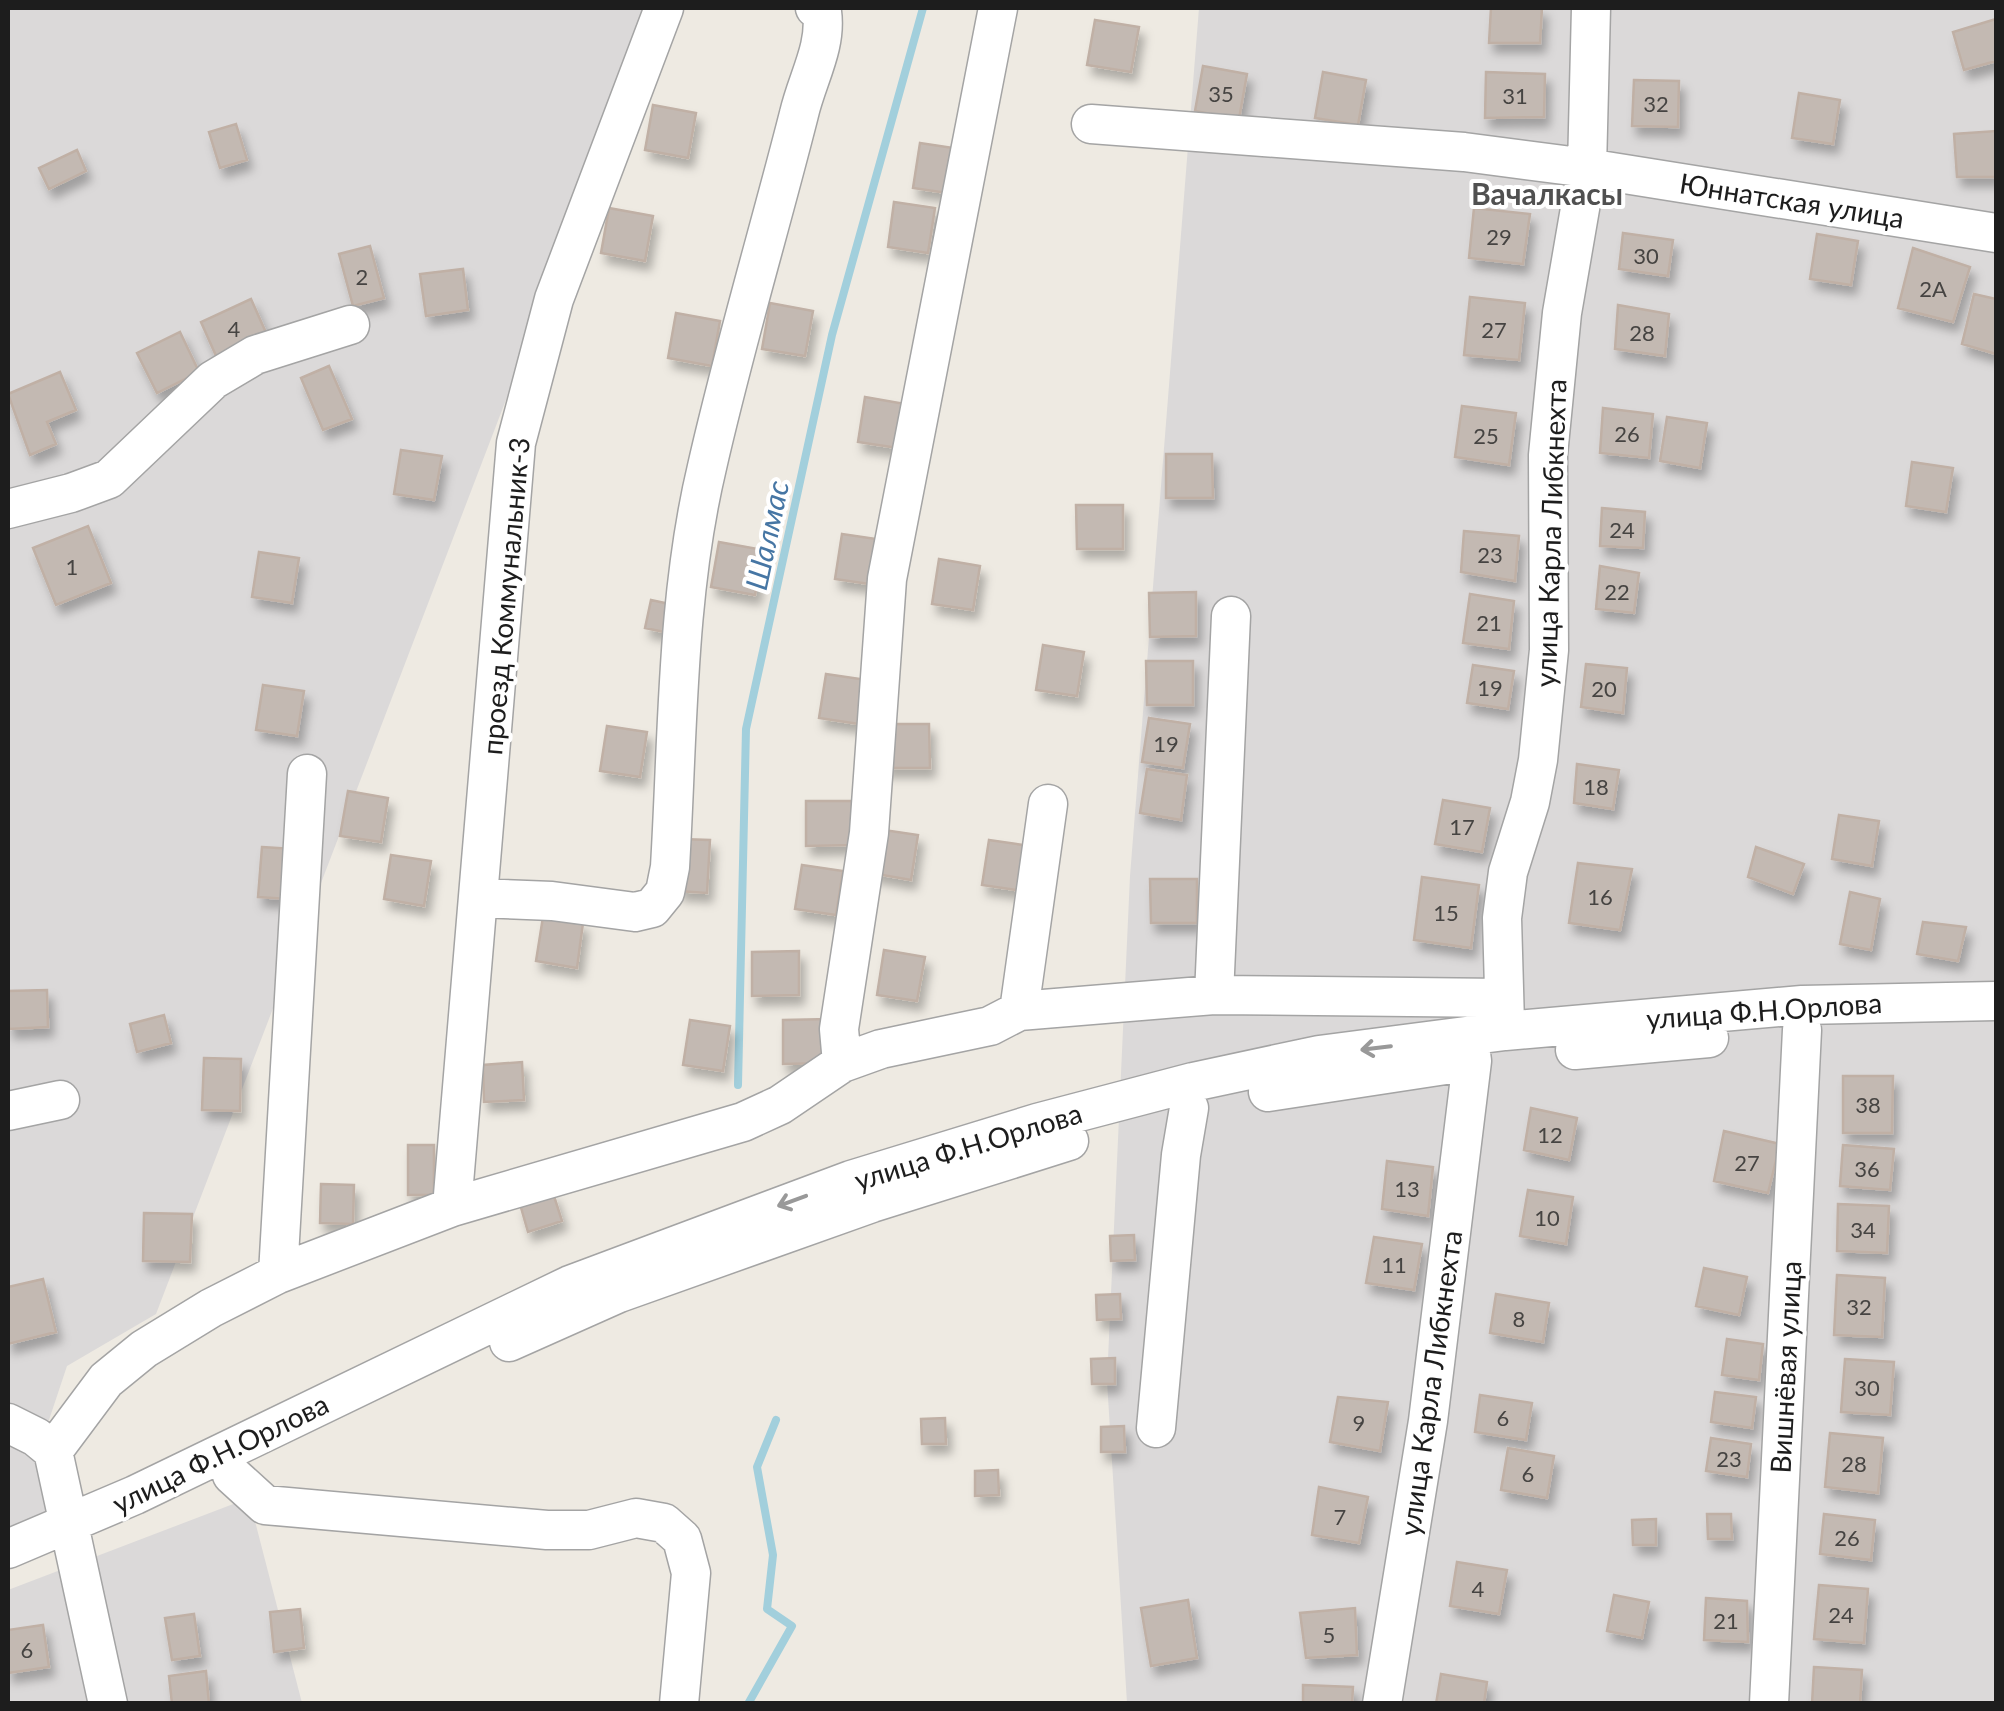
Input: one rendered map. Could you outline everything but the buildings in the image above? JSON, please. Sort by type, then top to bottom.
[{"type":"street","name":"проезд Коммунальник-3","points":[[452,1207],[516,443],[554,299],[664,8]]},
{"type":"street","points":[[478,898],[552,901],[634,912],[652,908],[665,892],[670,867],[691,550],[706,469],[800,109],[825,32],[822,12],[815,8]]},
{"type":"street","points":[[842,1064],[839,1029],[868,833],[887,579],[998,8]]},
{"type":"street","name":"улица Карла Либкнехта","points":[[1382,1704],[1491,1037],[1508,872],[1530,802],[1538,760],[1549,650],[1548,455],[1562,313],[1587,168],[1591,8]]},
{"type":"street","name":"Юннатская улица","points":[[1091,124],[1464,152],[1996,234]]},
{"type":"street","points":[[8,509],[108,479],[213,380],[254,355],[350,325]]},
{"type":"street","points":[[1214,995],[1231,616]]},
{"type":"street","points":[[278,1274],[307,774]]},
{"type":"street","points":[[1019,1011],[1048,804]]},
{"type":"street","points":[[52,1452],[106,1380],[144,1349],[211,1308],[278,1274],[452,1207],[743,1122],[780,1105],[842,1064],[881,1049],[990,1026],[1019,1011],[1214,995],[1491,1037]]},
{"type":"street","name":"улица Ф.Н.Орлова","points":[[8,1572],[71,1535],[570,1285],[851,1180],[1037,1123],[1193,1082],[1319,1055],[1802,1005],[1996,1000]]},
{"type":"street","name":"улица Ф.Н.Орлова","points":[[8,1548],[71,1535],[232,1475],[619,1292],[1048,1146],[1190,1108],[1312,1083],[1491,1037],[1996,1025]]},
{"type":"street","name":"Вишнёвая улица","points":[[1769,1704],[1802,1030]]},
{"type":"street","points":[[8,1111],[60,1100]]},
{"type":"street","points":[[1156,1428],[1181,1155],[1190,1108]]},
{"type":"street","points":[[8,1423],[36,1437],[52,1452],[108,1704]]},
{"type":"street","points":[[232,1475],[265,1505],[547,1530],[589,1530],[636,1518],[664,1523],[682,1539],[690,1573],[679,1704]]},
{"type":"shaded area","points":[[8,8],[656,8],[156,1314],[67,1366],[45,1432],[51,1520],[8,1537]]},
{"type":"shaded area","points":[[1199,8],[1996,8],[1996,1703],[1127,1703],[1107,1381],[1130,876]]},
{"type":"shaded area","points":[[249,1498],[302,1703],[8,1704],[8,1590]]},
{"type":"waterway","name":"Шалмас","points":[[738,1085],[746,729],[832,335],[923,8]]},
{"type":"waterway","name":"Шалмас","points":[[748,1704],[792,1626],[767,1609],[773,1555],[757,1467],[776,1420]]},
{"type":"district","name":"Вачалкасы","points":[[1547,193]]}]
